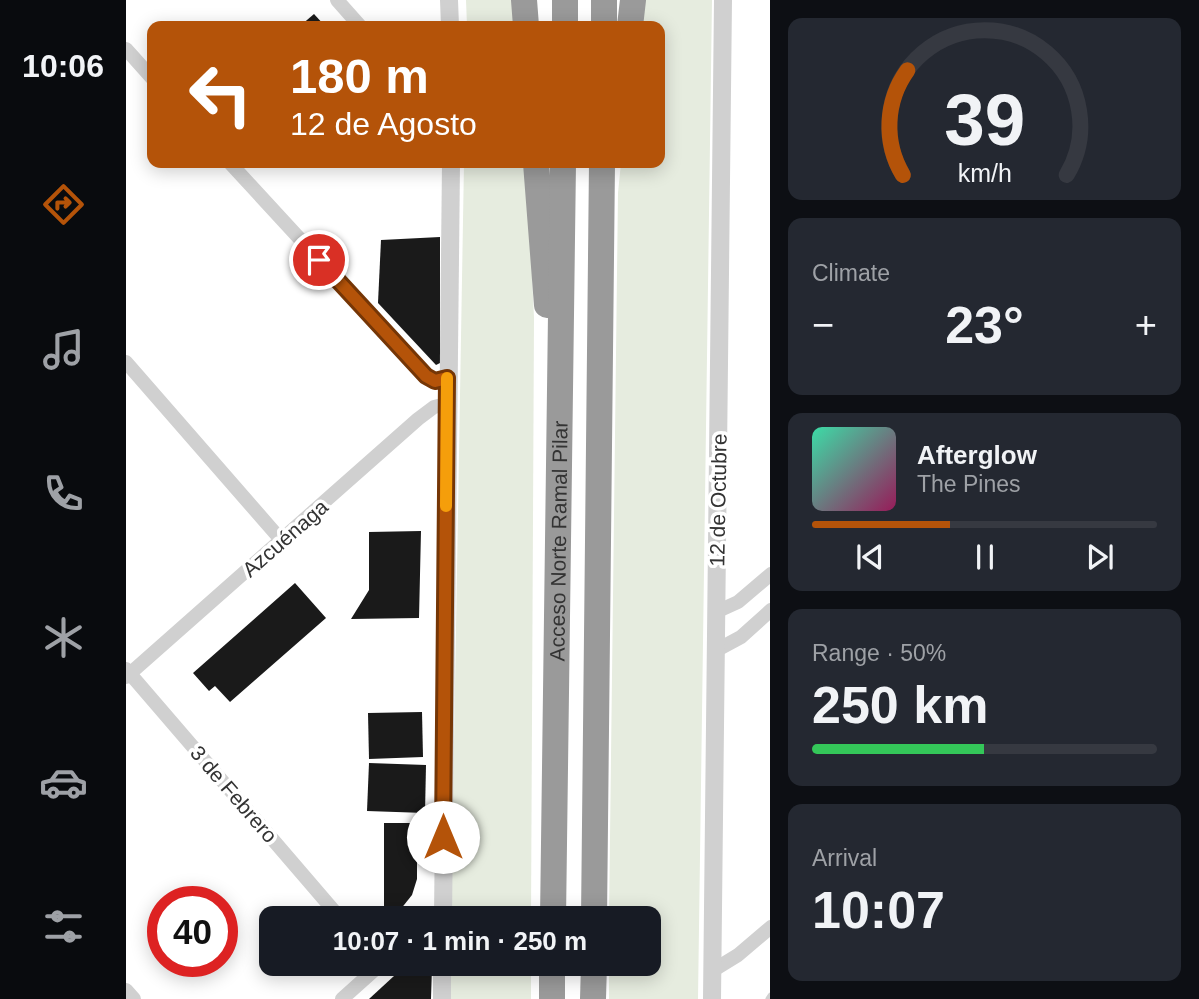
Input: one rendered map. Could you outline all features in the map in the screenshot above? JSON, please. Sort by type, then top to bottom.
[{"type":"highway","points":[[524,0],[526,21]]},
{"type":"highway","points":[[565,0],[565,21]]},
{"type":"highway","points":[[604,0],[604,21]]},
{"type":"highway","points":[[631,21],[633,0]]},
{"type":"highway","points":[[536,168],[560,492]]},
{"type":"highway","name":"Acceso Norte Ramal Pilar","points":[[553,906],[564,168]]},
{"type":"highway","name":"Acceso Norte Ramal Pilar","points":[[594,906],[602,168]]},
{"type":"highway","points":[[600,301],[614,168]]},
{"type":"highway","points":[[552,976],[552,999]]},
{"type":"highway","points":[[593,999],[594,976]]},
{"type":"street","points":[[337,0],[356,21]]},
{"type":"street","points":[[449,0],[450,21]]},
{"type":"street","name":"12 de Octubre","points":[[712,999],[723,0]]},
{"type":"street","points":[[126,49],[147,72]]},
{"type":"street","points":[[235,168],[426,376],[435,381],[447,378]]},
{"type":"street","points":[[443,906],[446,404],[452,168]]},
{"type":"street","points":[[126,362],[282,541]]},
{"type":"street","name":"Azcuénaga","points":[[127,673],[282,541],[418,419],[434,407],[446,404]]},
{"type":"street","points":[[716,612],[738,603],[770,574]]},
{"type":"street","points":[[715,651],[741,637],[770,610]]},
{"type":"street","name":"3 de Febrero","points":[[127,673],[330,906]]},
{"type":"street","points":[[712,971],[738,955],[770,927]]},
{"type":"street","points":[[342,999],[368,976]]},
{"type":"street","points":[[442,976],[442,999]]},
{"type":"street","points":[[126,990],[134,999]]},
{"type":"shaded area","points":[[466,0],[517,0],[519,21],[467,21]]},
{"type":"shaded area","points":[[638,0],[712,0],[698,999],[609,999],[609,976],[661,976],[661,906],[609,906],[618,193],[620,168],[665,168],[665,21],[636,21]]},
{"type":"shaded area","points":[[464,168],[527,168],[534,318],[531,906],[451,906]]},
{"type":"shaded area","points":[[450,976],[531,976],[531,999],[449,999]]},
{"type":"building","points":[[314,14],[320,21],[306,21]]},
{"type":"building","points":[[440,237],[440,363],[436,365],[378,303],[381,240]]},
{"type":"building","points":[[421,531],[419,618],[351,619],[369,590],[369,532]]},
{"type":"building","points":[[295,583],[326,618],[230,702],[215,686],[209,691],[193,673]]},
{"type":"building","points":[[422,712],[423,757],[369,759],[368,713]]},
{"type":"building","points":[[369,763],[426,765],[425,813],[367,811]]},
{"type":"building","points":[[384,823],[417,823],[417,879],[412,895],[403,906],[384,906]]},
{"type":"building","points":[[394,976],[432,976],[431,999],[369,999]]},
{"type":"slow traffic","points":[[446,506],[447,378]]},
{"type":"route","points":[[319,260],[426,376],[435,381],[447,378],[443,837]]}]
